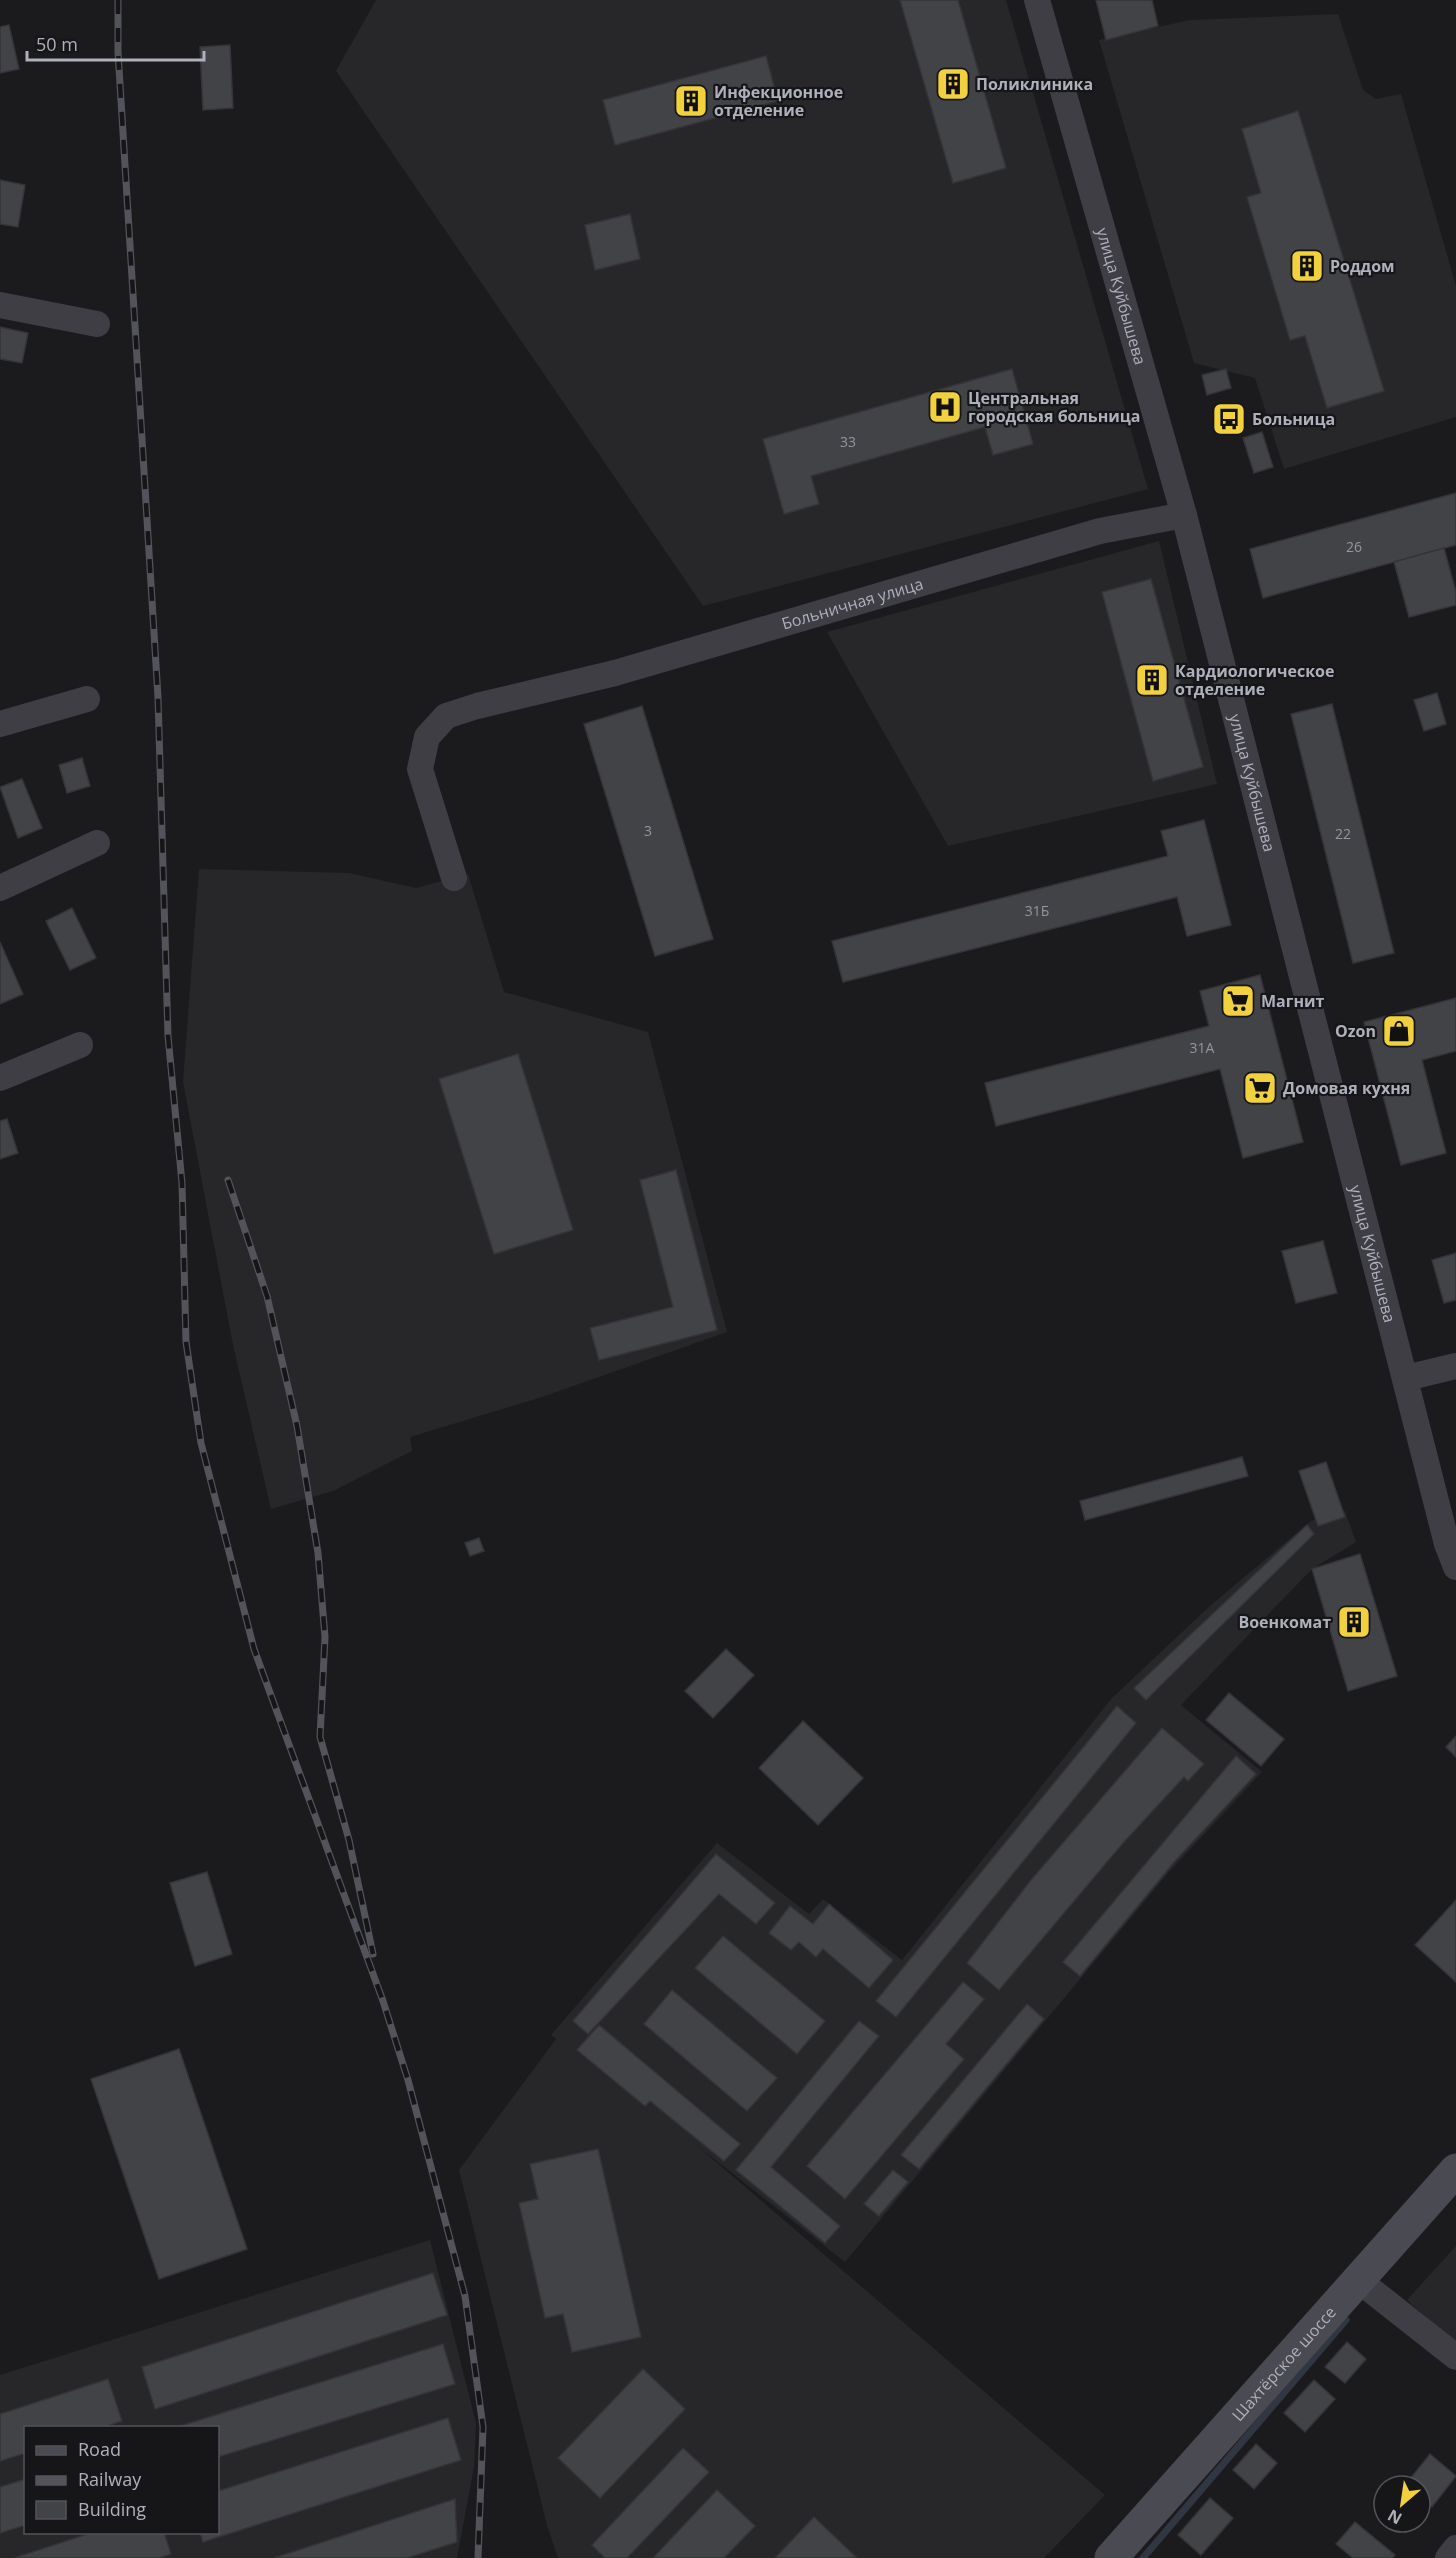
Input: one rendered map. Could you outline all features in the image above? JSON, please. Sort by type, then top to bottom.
[{"type":"street","name":"улица Куйбышева","points":[[1037,0],[1184,515],[1447,1544],[1456,1567]]},
{"type":"street","points":[[0,305],[97,324]]},
{"type":"street","name":"Больничная улица","points":[[454,878],[420,769],[427,737],[446,716],[477,706],[615,673],[1100,531],[1184,515]]},
{"type":"street","points":[[0,724],[87,699]]},
{"type":"street","points":[[0,888],[97,843]]},
{"type":"street","points":[[0,1078],[80,1045]]},
{"type":"street","points":[[1406,1378],[1456,1366]]},
{"type":"street","name":"Шахтёрское шоссе","points":[[1111,2558],[1456,2170]]},
{"type":"street","points":[[1357,2279],[1456,2357]]},
{"type":"street","points":[[1448,2558],[1456,2548]]},
{"type":"shaded area","points":[[376,0],[1006,0],[1148,489],[703,606],[336,71]]},
{"type":"shaded area","points":[[1338,14],[1363,90],[1376,99],[1401,94],[1456,286],[1456,417],[1284,469],[1255,378],[1194,363],[1099,40],[1190,20]]},
{"type":"shaded area","points":[[1159,541],[1217,784],[948,846],[827,632]]},
{"type":"shaded area","points":[[199,869],[349,873],[416,888],[468,874],[504,992],[648,1032],[727,1332],[539,1398],[410,1437],[412,1451],[333,1491],[271,1509],[233,1345],[183,1082]]},
{"type":"shaded area","points":[[1345,1511],[1356,1542],[1312,1569],[1181,1705],[1262,1772],[1169,1872],[845,2262],[695,2144],[1105,2495],[1044,2558],[558,2558],[547,2525],[459,2170],[556,2039],[551,2035],[717,1843],[809,1914],[823,1899],[902,1960],[1112,1698],[1211,1605],[1311,1521]]},
{"type":"shaded area","points":[[430,2240],[476,2423],[474,2467],[457,2558],[0,2558],[0,2375]]},
{"type":"shaded area","points":[[1456,2246],[1456,2344],[1407,2300]]},
{"type":"building","name":"Поликлиника","points":[[900,0],[958,0],[1006,168],[953,183]]},
{"type":"building","points":[[1096,0],[1152,0],[1158,26],[1106,40]]},
{"type":"building","points":[[9,25],[19,69],[0,73],[0,27]]},
{"type":"building","points":[[230,45],[233,108],[203,110],[200,47]]},
{"type":"building","name":"Инфекционное отделение","points":[[766,56],[778,101],[615,145],[603,100]]},
{"type":"building","name":"Роддом","points":[[1298,111],[1384,391],[1327,408],[1305,336],[1290,340],[1247,197],[1261,193],[1242,129]]},
{"type":"building","points":[[0,180],[25,185],[18,227],[0,224]]},
{"type":"building","points":[[630,214],[640,259],[595,270],[585,225]]},
{"type":"building","points":[[0,327],[28,333],[22,363],[0,359]]},
{"type":"building","points":[[1012,369],[1033,444],[993,455],[985,427],[811,476],[819,504],[784,514],[763,439]]},
{"type":"building","points":[[1226,369],[1231,388],[1207,395],[1202,375]]},
{"type":"building","points":[[1262,432],[1273,467],[1254,473],[1243,438]]},
{"type":"building","points":[[1456,493],[1456,545],[1263,598],[1250,549]]},
{"type":"building","points":[[1444,548],[1456,592],[1456,605],[1409,617],[1394,562]]},
{"type":"building","name":"Кардиологическое отделение","points":[[1151,579],[1203,767],[1153,781],[1102,592]]},
{"type":"building","points":[[1437,693],[1446,724],[1424,731],[1414,700]]},
{"type":"building","points":[[1332,704],[1394,953],[1353,963],[1291,714]]},
{"type":"building","points":[[642,706],[713,939],[655,956],[584,724]]},
{"type":"building","points":[[82,758],[90,786],[67,793],[59,765]]},
{"type":"building","points":[[22,779],[42,828],[18,838],[0,787]]},
{"type":"building","points":[[1204,820],[1231,925],[1187,936],[1177,897],[843,982],[832,941],[1168,856],[1161,831]]},
{"type":"building","points":[[72,908],[96,958],[70,970],[46,921]]},
{"type":"building","points":[[0,942],[23,994],[0,1004]]},
{"type":"building","points":[[1260,975],[1303,1142],[1243,1158],[1220,1069],[996,1126],[985,1083],[1209,1026],[1200,991]]},
{"type":"building","points":[[1456,998],[1456,1051],[1422,1060],[1446,1153],[1401,1165],[1364,1022]]},
{"type":"building","points":[[518,1054],[573,1230],[494,1254],[439,1079]]},
{"type":"building","points":[[7,1119],[18,1153],[0,1159],[0,1121]]},
{"type":"building","points":[[676,1170],[717,1330],[599,1360],[590,1328],[673,1307],[640,1180]]},
{"type":"building","points":[[1323,1241],[1337,1293],[1296,1303],[1282,1251]]},
{"type":"building","points":[[1456,1253],[1456,1300],[1444,1303],[1432,1260]]},
{"type":"building","points":[[1242,1457],[1248,1476],[1085,1520],[1080,1501]]},
{"type":"building","points":[[1326,1462],[1345,1517],[1318,1526],[1299,1471]]},
{"type":"building","points":[[1307,1525],[1314,1534],[1146,1700],[1134,1688]]},
{"type":"building","points":[[479,1538],[484,1551],[470,1556],[465,1543]]},
{"type":"building","name":"Военкомат","points":[[1360,1554],[1397,1676],[1348,1691],[1312,1569]]},
{"type":"building","points":[[726,1649],[754,1675],[713,1718],[685,1691]]},
{"type":"building","points":[[1229,1693],[1284,1739],[1261,1766],[1206,1720]]},
{"type":"building","points":[[1117,1706],[1136,1723],[896,2017],[876,2001]]},
{"type":"building","points":[[803,1721],[863,1778],[818,1825],[759,1768]]},
{"type":"building","points":[[1162,1728],[1204,1764],[1188,1781],[1184,1777],[1123,1843],[999,1990],[967,1963],[1031,1880]]},
{"type":"building","points":[[1456,1736],[1456,1757],[1446,1747]]},
{"type":"building","points":[[1236,1756],[1256,1774],[1175,1861],[1080,1976],[1063,1962]]},
{"type":"building","points":[[716,1854],[775,1903],[756,1924],[719,1894],[588,2034],[573,2021]]},
{"type":"building","points":[[207,1872],[232,1954],[195,1966],[170,1883]]},
{"type":"building","points":[[1456,1900],[1456,1982],[1415,1945]]},
{"type":"building","points":[[829,1904],[893,1960],[869,1988],[823,1949],[816,1957],[799,1942],[791,1950],[769,1933],[790,1906],[813,1924]]},
{"type":"building","points":[[723,1936],[825,2021],[797,2054],[695,1968]]},
{"type":"building","points":[[963,1982],[984,1999],[946,2044],[964,2059],[845,2199],[807,2166]]},
{"type":"building","points":[[672,1990],[777,2078],[747,2111],[644,2024]]},
{"type":"building","points":[[1027,2004],[1044,2019],[919,2169],[901,2155]]},
{"type":"building","points":[[859,2021],[879,2036],[771,2167],[840,2226],[825,2243],[736,2170]]},
{"type":"building","points":[[599,2025],[740,2144],[724,2161],[650,2101],[645,2106],[577,2050]]},
{"type":"building","points":[[179,2049],[247,2249],[159,2279],[91,2079]]},
{"type":"building","points":[[598,2149],[641,2337],[572,2352],[563,2314],[545,2318],[519,2203],[538,2199],[530,2164]]},
{"type":"building","points":[[893,2170],[908,2182],[879,2216],[864,2204]]},
{"type":"building","points":[[433,2273],[447,2315],[155,2409],[142,2367]]},
{"type":"building","points":[[1347,2342],[1366,2359],[1345,2383],[1325,2367]]},
{"type":"building","points":[[443,2344],[455,2384],[219,2457],[219,2426],[180,2426]]},
{"type":"building","points":[[643,2369],[685,2409],[600,2498],[558,2458]]},
{"type":"building","points":[[108,2379],[122,2421],[108,2426],[24,2426],[24,2454],[0,2461],[0,2414]]},
{"type":"building","points":[[1314,2380],[1335,2399],[1305,2432],[1284,2413]]},
{"type":"building","points":[[448,2418],[461,2460],[203,2542],[201,2534],[219,2534],[219,2491]]},
{"type":"building","points":[[1256,2444],[1277,2463],[1254,2489],[1233,2470]]},
{"type":"building","points":[[683,2448],[709,2472],[627,2558],[605,2558],[592,2545]]},
{"type":"building","points":[[1430,2454],[1456,2476],[1432,2507],[1432,2474],[1414,2474]]},
{"type":"building","points":[[24,2480],[24,2526],[0,2533],[0,2487]]},
{"type":"building","points":[[717,2490],[755,2526],[724,2558],[653,2558]]},
{"type":"building","points":[[1210,2498],[1233,2518],[1201,2555],[1178,2535]]},
{"type":"building","points":[[455,2499],[457,2542],[407,2558],[274,2558]]},
{"type":"building","points":[[814,2517],[857,2558],[775,2558]]},
{"type":"building","points":[[1355,2522],[1395,2555],[1392,2558],[1353,2558],[1336,2544]]},
{"type":"building","points":[[88,2534],[165,2534],[171,2554],[159,2558],[14,2558]]},
{"type":"waterway","points":[[1143,2558],[1346,2320]]},
{"type":"railway","points":[[118,0],[118,52],[158,697],[168,1036],[182,1183],[186,1342],[201,1443],[254,1649],[383,2001],[408,2080],[465,2296],[483,2427],[478,2558]]},
{"type":"railway","points":[[228,1180],[267,1296],[297,1426],[318,1553],[325,1637],[320,1737],[349,1840],[373,1954]]},
{"type":"place","name":"Поликлиника","points":[[953,84]]},
{"type":"place","name":"Инфекционное отделение","points":[[691,101]]},
{"type":"place","name":"Роддом","points":[[1307,266]]},
{"type":"place","name":"Центральная городская больница","points":[[945,407]]},
{"type":"place","name":"Больница","points":[[1229,419]]},
{"type":"place","name":"Кардиологическое отделение","points":[[1152,680]]},
{"type":"place","name":"Магнит","points":[[1238,1001]]},
{"type":"place","name":"Ozon","points":[[1399,1031]]},
{"type":"place","name":"Домовая кухня","points":[[1260,1088]]},
{"type":"place","name":"Военкомат","points":[[1354,1622]]}]
